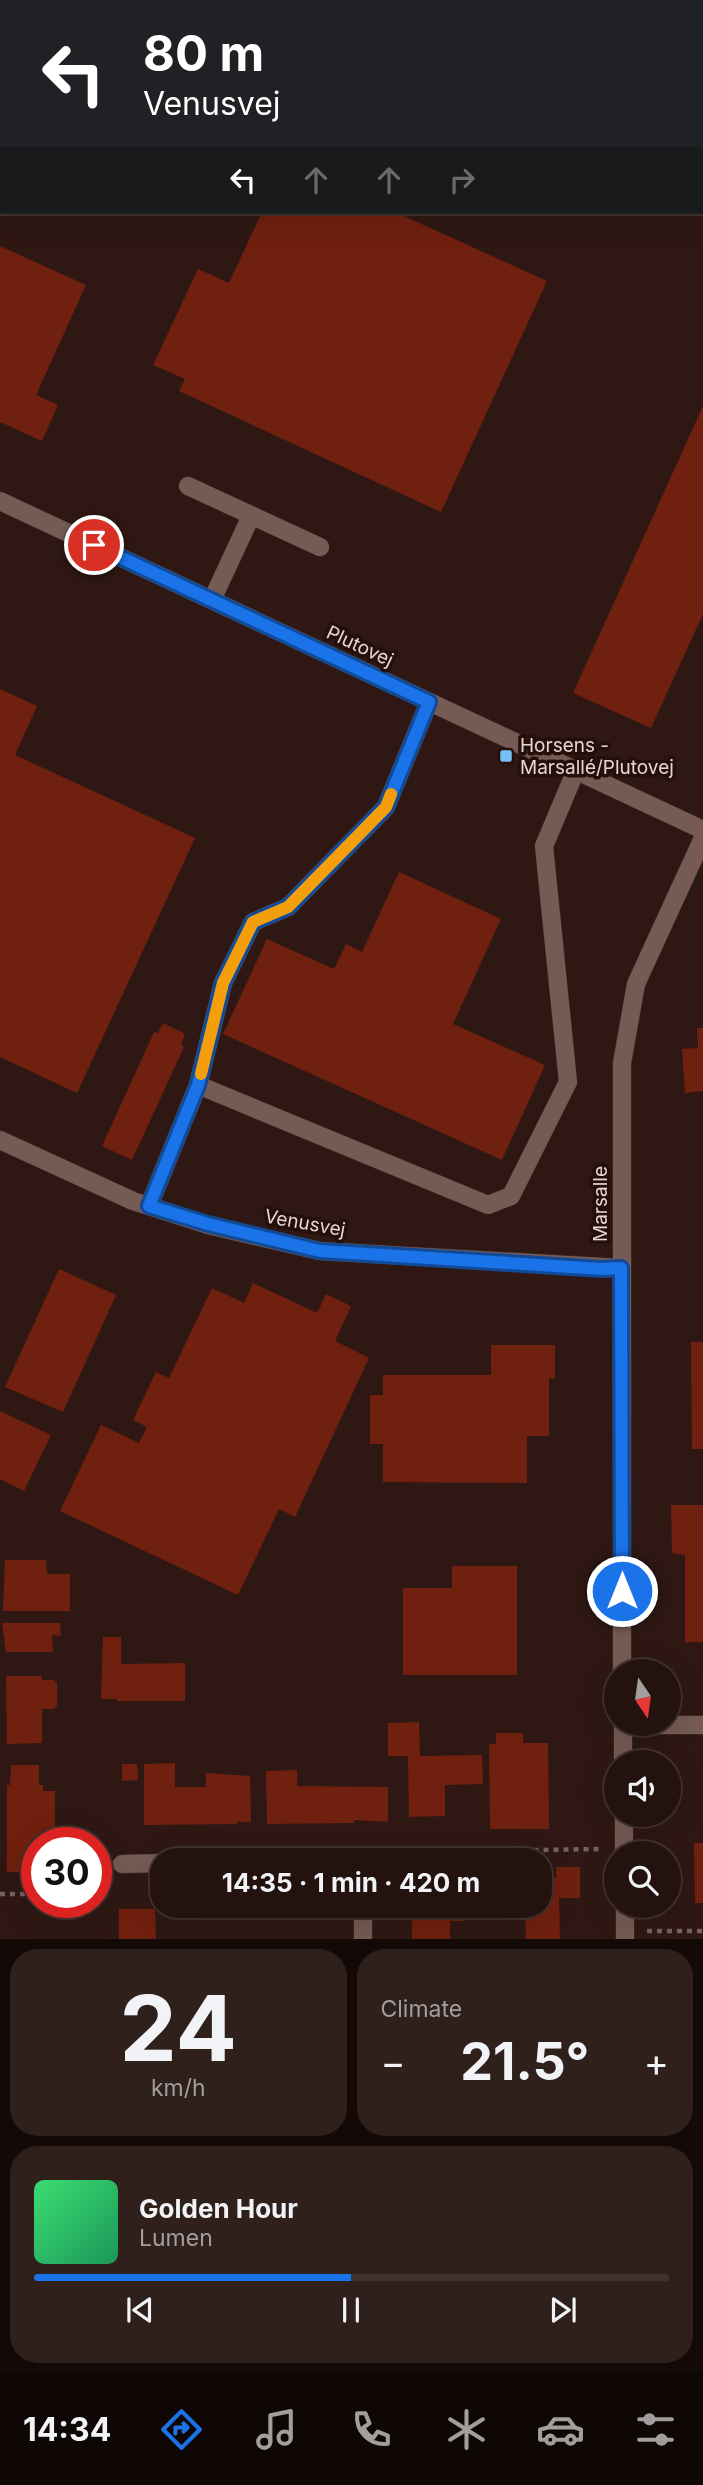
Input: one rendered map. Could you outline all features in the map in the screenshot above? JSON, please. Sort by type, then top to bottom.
[{"type":"street","points":[[188,486],[320,547]]},
{"type":"street","name":"Plutovej","points":[[0,501],[703,830]]},
{"type":"street","points":[[212,600],[251,516]]},
{"type":"street","points":[[149,1206],[198,1085],[223,983],[253,922],[288,907],[386,807],[429,702]]},
{"type":"street","points":[[198,1085],[488,1205],[511,1196],[568,1082],[544,846],[576,770]]},
{"type":"street","name":"Marsalle","points":[[622,1659],[622,1063],[636,984],[703,838]]},
{"type":"street","name":"Venusvej","points":[[0,1140],[149,1206],[208,1224],[320,1251],[621,1268]]},
{"type":"street","points":[[681,1725],[703,1725]]},
{"type":"street","points":[[122,1864],[150,1863]]},
{"type":"street","points":[[363,1918],[363,1939]]},
{"type":"street","points":[[625,1918],[625,1936]]},
{"type":"path","points":[[552,1851],[604,1851]]},
{"type":"path","points":[[0,1894],[21,1894]]},
{"type":"path","points":[[625,1936],[703,1931]]},
{"type":"building","points":[[261,214],[399,214],[547,281],[441,512],[179,391],[185,379],[153,365],[198,269],[229,283]]},
{"type":"building","points":[[0,246],[86,285],[36,395],[58,405],[42,441],[0,422]]},
{"type":"building","points":[[703,406],[703,614],[651,728],[573,693]]},
{"type":"building","points":[[0,689],[37,706],[15,755],[195,838],[77,1093],[0,1057]]},
{"type":"building","points":[[399,872],[501,919],[453,1024],[545,1065],[502,1160],[223,1034],[267,939],[334,969],[346,944],[362,952]]},
{"type":"building","points":[[163,1023],[185,1034],[181,1045],[184,1047],[132,1160],[102,1146],[154,1032],[158,1033]]},
{"type":"building","points":[[697,1028],[703,1028],[703,1091],[685,1093],[682,1049],[698,1048]]},
{"type":"building","points":[[59,1269],[116,1295],[63,1412],[5,1387]]},
{"type":"building","points":[[253,1283],[317,1313],[326,1294],[351,1306],[335,1341],[369,1358],[295,1517],[279,1509],[238,1595],[60,1511],[101,1425],[139,1443],[147,1427],[133,1420],[156,1372],[169,1378],[212,1288],[244,1303]]},
{"type":"building","points":[[691,1342],[703,1342],[703,1449],[692,1449]]},
{"type":"building","points":[[491,1345],[555,1345],[555,1378],[549,1378],[549,1436],[527,1436],[527,1483],[383,1482],[383,1444],[370,1444],[370,1395],[383,1395],[383,1375],[491,1375]]},
{"type":"building","points":[[0,1411],[51,1435],[24,1491],[0,1479]]},
{"type":"building","points":[[671,1505],[703,1505],[703,1642],[685,1642],[685,1555],[672,1553]]},
{"type":"building","points":[[5,1560],[46,1560],[47,1574],[70,1574],[70,1611],[3,1611]]},
{"type":"building","points":[[452,1566],[517,1566],[517,1675],[403,1675],[403,1588],[452,1588]]},
{"type":"building","points":[[2,1623],[60,1623],[61,1636],[52,1635],[53,1652],[6,1652]]},
{"type":"building","points":[[103,1637],[121,1637],[121,1664],[185,1663],[185,1701],[101,1699]]},
{"type":"building","points":[[6,1676],[42,1676],[42,1680],[54,1680],[57,1683],[57,1706],[54,1709],[42,1709],[42,1743],[7,1744]]},
{"type":"building","points":[[419,1722],[420,1756],[482,1755],[483,1784],[445,1785],[445,1816],[409,1817],[408,1756],[388,1756],[388,1723]]},
{"type":"building","points":[[496,1733],[523,1733],[523,1743],[548,1743],[549,1829],[490,1829],[489,1744],[496,1744]]},
{"type":"building","points":[[175,1763],[175,1787],[206,1787],[206,1773],[250,1776],[251,1822],[144,1825],[144,1764]]},
{"type":"building","points":[[122,1764],[137,1764],[138,1780],[122,1781]]},
{"type":"building","points":[[11,1765],[39,1765],[39,1785],[43,1785],[43,1791],[55,1791],[55,1827],[21,1827],[21,1872],[7,1872],[7,1785],[10,1785]]},
{"type":"building","points":[[297,1770],[297,1786],[388,1787],[388,1822],[354,1820],[354,1823],[267,1824],[266,1771]]},
{"type":"building","points":[[694,1843],[703,1843],[703,1903],[695,1903]]},
{"type":"building","points":[[556,1867],[580,1867],[580,1898],[559,1898],[560,1939],[526,1939],[525,1918],[552,1918],[552,1878],[556,1878]]},
{"type":"building","points":[[119,1909],[150,1909],[150,1918],[155,1918],[156,1939],[119,1939]]},
{"type":"building","points":[[412,1918],[465,1918],[465,1921],[450,1921],[450,1939],[412,1939]]},
{"type":"slow traffic","points":[[201,1074],[223,983],[253,922],[288,907],[386,807],[391,794]]},
{"type":"place","name":"Horsens - Marsallé/Plutovej","points":[[506,756]]},
{"type":"route","points":[[94,545],[429,702],[386,807],[288,907],[253,922],[223,983],[198,1085],[149,1206],[208,1224],[320,1251],[621,1268],[622,1591]]}]
